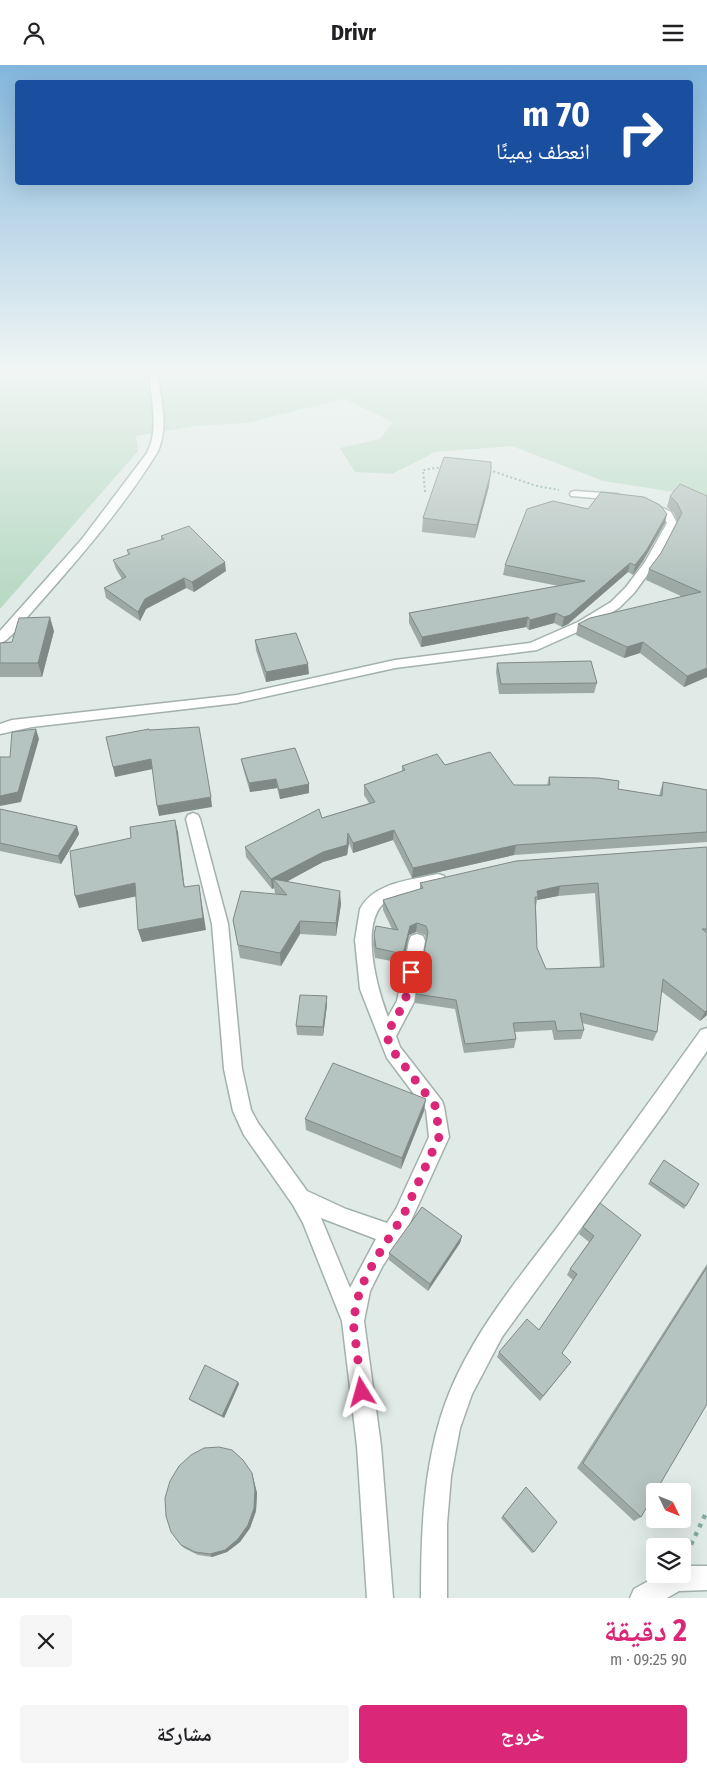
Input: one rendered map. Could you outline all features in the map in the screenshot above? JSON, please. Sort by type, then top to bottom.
[{"type":"street","points":[[0,639],[47,588],[114,507],[154,452],[157,441]]},
{"type":"street","points":[[0,729],[32,722],[236,699],[394,664],[533,647],[582,625],[615,605],[630,590],[650,563],[672,523],[667,514],[652,505],[633,500],[575,494]]},
{"type":"street","points":[[193,819],[220,924],[232,1069],[242,1111],[251,1129],[300,1198],[320,1238],[353,1321],[370,1446],[380,1598]]},
{"type":"street","points":[[353,1321],[360,1289],[403,1216],[439,1137],[436,1107],[393,1051],[369,989],[363,940],[368,909],[387,892],[452,877]]},
{"type":"street","points":[[386,1035],[405,1002],[417,941]]},
{"type":"street","points":[[434,1598],[437,1489],[445,1444],[456,1403],[475,1363],[494,1329],[659,1105],[707,1036]]},
{"type":"street","points":[[300,1198],[344,1218],[391,1234]]},
{"type":"street","points":[[643,1598],[676,1579],[707,1578]]},
{"type":"path","points":[[426,492],[423,470],[448,467]]},
{"type":"path","points":[[484,470],[492,470],[537,485],[575,494]]},
{"type":"path","points":[[691,1545],[707,1511]]},
{"type":"green space","points":[[0,441],[137,441],[138,451],[0,609]]},
{"type":"green space","points":[[373,441],[707,441],[707,497],[603,481],[512,446],[435,452],[392,474],[355,472],[340,448]]},
{"type":"building","points":[[444,457],[491,462],[491,472],[477,525],[423,518]]},
{"type":"building","points":[[680,484],[707,496],[707,668],[687,676],[643,642],[627,647],[578,624],[590,618],[701,592],[649,569],[661,553],[682,513],[677,503],[670,496]]},
{"type":"building","points":[[601,492],[644,497],[660,505],[667,514],[646,551],[635,565],[630,563],[570,615],[564,617],[556,613],[530,620],[528,617],[422,637],[409,613],[585,581],[505,565],[527,509],[553,501],[588,509]]},
{"type":"building","points":[[189,526],[225,562],[192,582],[184,578],[145,599],[138,612],[104,588],[126,577],[113,560],[130,554],[127,550],[164,539],[161,536]]},
{"type":"building","points":[[50,617],[38,663],[0,663],[0,643],[12,642],[19,618]]},
{"type":"building","points":[[296,633],[308,664],[266,672],[255,640]]},
{"type":"building","points":[[591,661],[597,683],[501,684],[497,663]]},
{"type":"building","points":[[199,727],[211,797],[157,806],[151,759],[113,767],[106,737],[149,729]]},
{"type":"building","points":[[36,729],[18,792],[0,796],[0,757],[10,757],[12,732]]},
{"type":"building","points":[[295,748],[309,784],[279,790],[276,779],[249,783],[241,759]]},
{"type":"building","points":[[490,752],[514,785],[550,785],[549,777],[598,778],[619,781],[618,789],[662,796],[663,782],[707,790],[707,832],[516,845],[413,868],[394,830],[353,843],[348,833],[347,845],[323,852],[271,879],[245,847],[319,809],[322,818],[375,802],[364,785],[405,770],[402,766],[437,754],[445,765]]},
{"type":"building","points":[[0,809],[77,826],[58,856],[0,843]]},
{"type":"building","points":[[175,820],[184,887],[199,885],[203,918],[138,930],[135,883],[75,896],[70,851],[131,838],[130,827]]},
{"type":"building","points":[[707,847],[707,929],[702,929],[707,933],[707,1010],[705,1012],[663,979],[657,1032],[580,1013],[584,1030],[557,1031],[555,1021],[513,1023],[516,1039],[465,1044],[456,1000],[416,994],[428,932],[426,926],[417,923],[410,926],[403,954],[376,948],[374,934],[376,926],[398,930],[383,900],[423,888],[420,883],[516,861]],"holes":[[[598,883],[604,967],[546,969],[537,948],[535,897],[538,897],[537,891],[560,886]]]},
{"type":"building","points":[[273,879],[340,891],[336,923],[300,921],[280,953],[238,945],[233,920],[241,891],[287,895]]},
{"type":"building","points":[[300,995],[327,996],[323,1027],[296,1026]]},
{"type":"building","points":[[333,1063],[426,1099],[402,1158],[305,1119]]},
{"type":"building","points":[[664,1160],[699,1184],[686,1206],[650,1181]]},
{"type":"building","points":[[600,1203],[641,1235],[562,1353],[571,1362],[543,1396],[499,1352],[527,1319],[539,1330],[577,1274],[570,1269],[594,1236],[583,1227]]},
{"type":"building","points":[[422,1207],[462,1236],[430,1284],[389,1253]]},
{"type":"building","points":[[707,1267],[707,1404],[661,1483],[646,1483],[646,1508],[641,1517],[583,1463]]},
{"type":"building","points":[[205,1365],[238,1382],[222,1416],[189,1399]]},
{"type":"building","points":[[219,1447],[232,1450],[243,1460],[252,1473],[255,1490],[254,1508],[248,1525],[238,1539],[225,1550],[210,1554],[195,1552],[181,1545],[171,1532],[166,1516],[165,1498],[170,1481],[179,1466],[191,1455],[204,1448]]},
{"type":"building","points":[[526,1487],[557,1522],[534,1552],[503,1516]]},
{"type":"route","points":[[362,1392],[353,1321],[360,1289],[375,1260],[403,1216],[439,1137],[436,1107],[393,1051],[386,1035],[405,1002],[411,972]]}]
